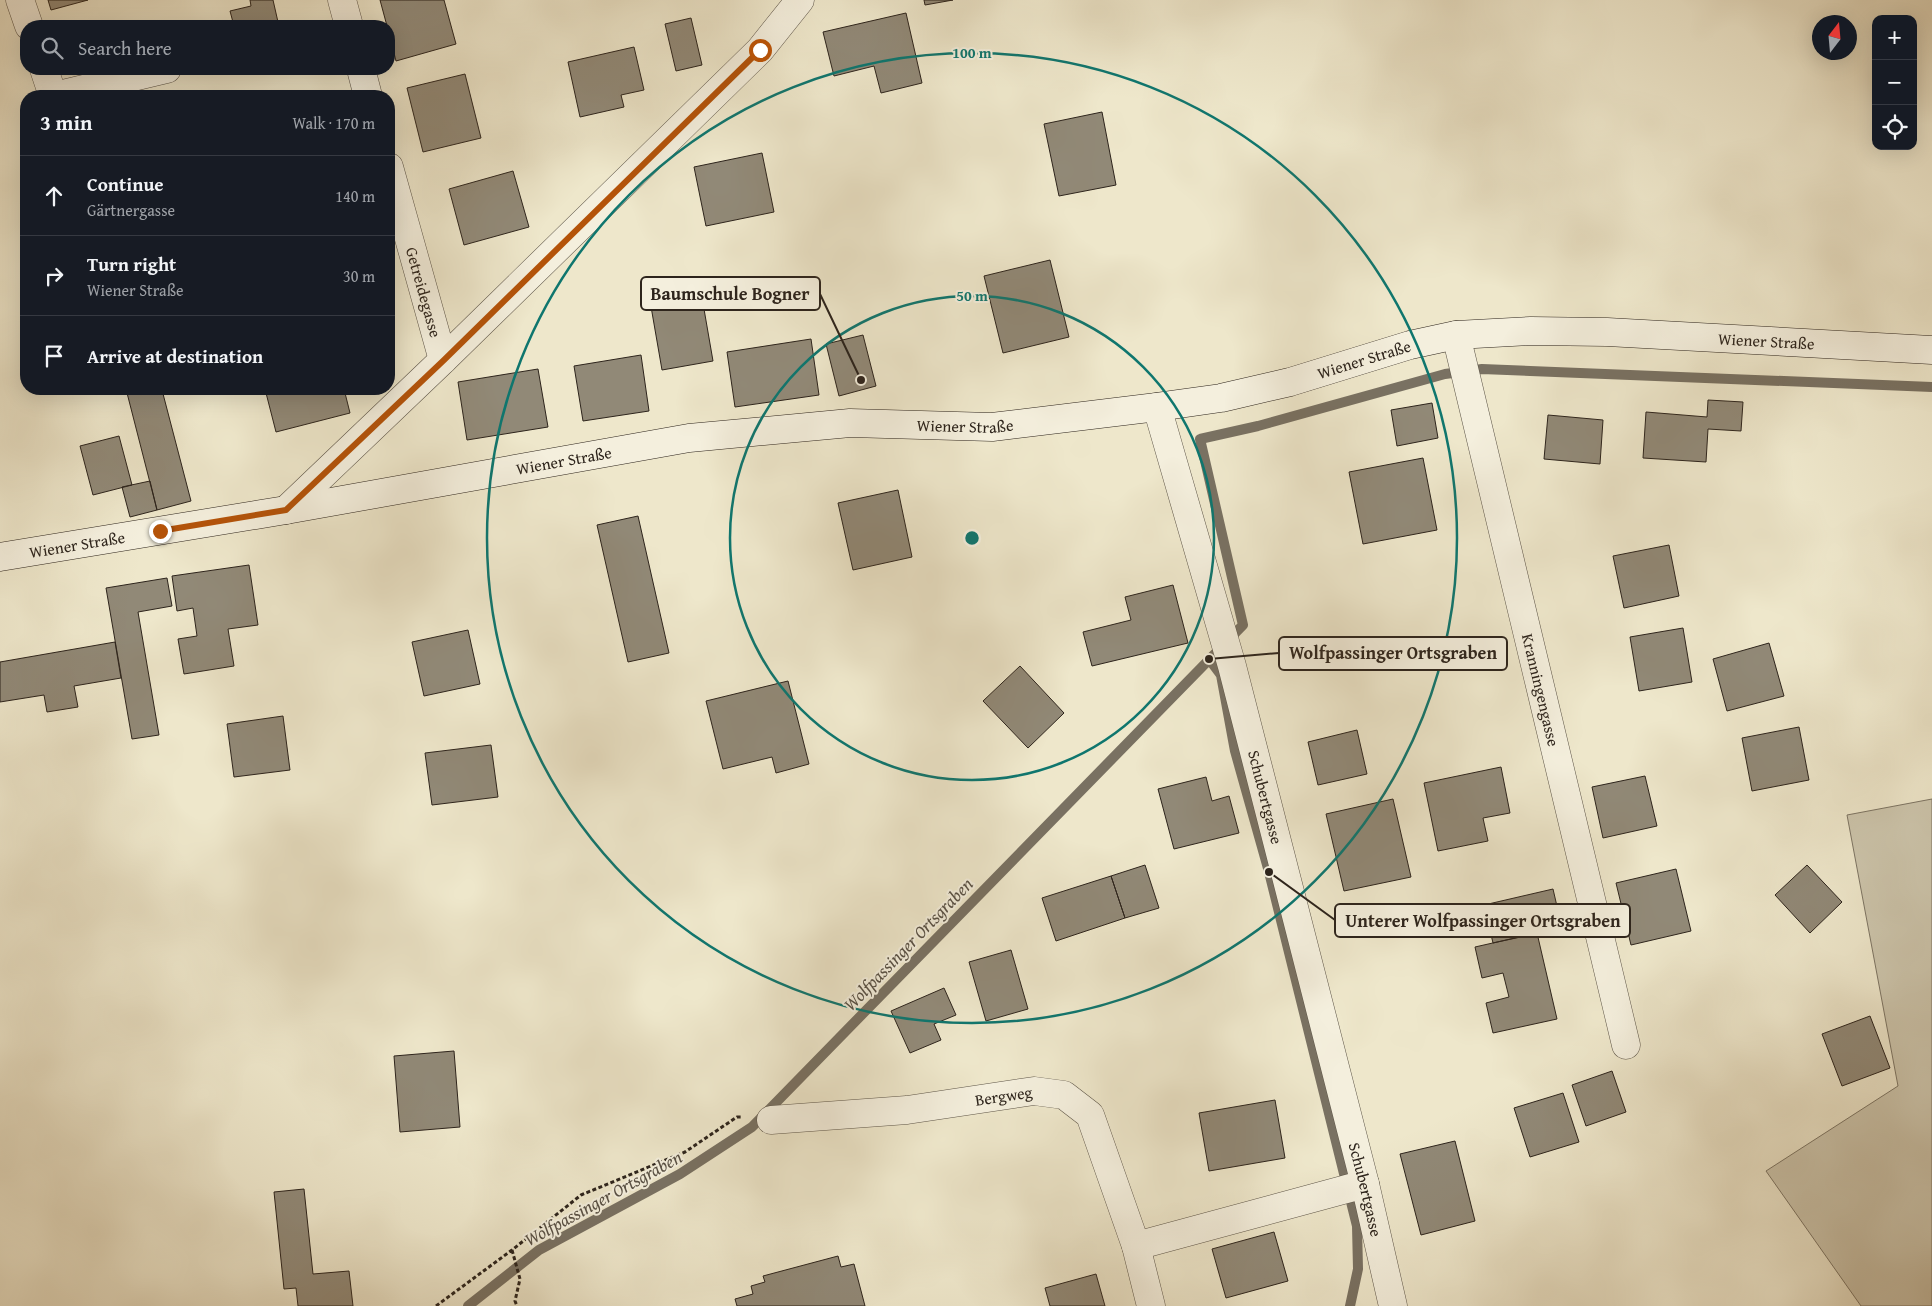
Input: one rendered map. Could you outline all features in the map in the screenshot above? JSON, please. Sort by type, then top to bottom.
[{"type":"street","points":[[20,0],[27,20]]},
{"type":"street","points":[[286,510],[444,360],[760,50],[777,12],[800,0]]},
{"type":"street","points":[[46,75],[51,90]]},
{"type":"street","points":[[78,90],[142,75]]},
{"type":"street","points":[[363,75],[366,90]]},
{"type":"street","name":"Getreidegasse","points":[[395,189],[444,360]]},
{"type":"street","name":"Wiener Straße","points":[[0,557],[286,510],[689,438],[850,422],[992,427],[1222,398],[1290,382],[1410,345],[1456,335],[1531,331],[1607,332],[1932,350]]},
{"type":"street","name":"Kranningengasse","points":[[1456,335],[1626,1046]]},
{"type":"street","name":"Schubertgasse","points":[[1157,407],[1232,666],[1352,1188],[1393,1306]]},
{"type":"street","name":"Bergweg","points":[[771,1120],[907,1110],[1034,1091],[1064,1095],[1090,1115],[1136,1246],[1151,1306]]},
{"type":"street","points":[[1136,1246],[1352,1188]]},
{"type":"path","points":[[436,1306],[581,1196],[685,1152],[737,1117],[745,1117]]},
{"type":"path","points":[[512,1250],[520,1279],[515,1301],[517,1306]]},
{"type":"shaded area","points":[[1932,799],[1932,1306],[1861,1306],[1766,1171],[1898,1086],[1847,815]]},
{"type":"building","points":[[48,0],[88,0],[51,10]]},
{"type":"building","points":[[250,0],[273,0],[278,20],[232,20],[230,11],[251,6]]},
{"type":"building","points":[[380,0],[444,0],[456,44],[396,61],[395,20],[385,20]]},
{"type":"building","points":[[924,0],[953,0],[925,5]]},
{"type":"building","points":[[906,13],[922,83],[881,93],[874,66],[834,76],[823,32]]},
{"type":"building","points":[[691,18],[702,65],[676,71],[665,24]]},
{"type":"building","points":[[634,47],[644,90],[621,95],[624,107],[580,117],[568,62]]},
{"type":"building","points":[[465,74],[481,138],[423,152],[407,88]]},
{"type":"building","points":[[1102,112],[1116,185],[1059,196],[1044,124]]},
{"type":"building","points":[[762,153],[774,212],[706,226],[694,167]]},
{"type":"building","points":[[513,171],[529,227],[464,245],[449,189]]},
{"type":"building","points":[[1050,260],[1069,337],[1003,353],[984,276]]},
{"type":"building","points":[[700,286],[713,361],[662,370],[649,295]]},
{"type":"building","points":[[863,335],[876,386],[839,396],[826,344]]},
{"type":"building","points":[[811,339],[819,395],[735,407],[727,352]]},
{"type":"building","points":[[641,355],[649,411],[583,421],[574,366]]},
{"type":"building","points":[[538,369],[548,427],[467,440],[458,382]]},
{"type":"building","points":[[128,395],[163,395],[191,501],[157,510]]},
{"type":"building","points":[[267,395],[346,395],[350,413],[276,432]]},
{"type":"building","points":[[1708,400],[1743,402],[1741,431],[1708,429],[1706,462],[1643,458],[1646,412],[1707,417]]},
{"type":"building","points":[[1432,403],[1438,438],[1397,446],[1391,410]]},
{"type":"building","points":[[1548,415],[1603,420],[1600,464],[1544,459]]},
{"type":"building","points":[[119,436],[132,485],[93,495],[80,446]]},
{"type":"building","points":[[1423,458],[1437,530],[1363,544],[1349,472]]},
{"type":"building","points":[[150,481],[157,510],[130,517],[122,487]]},
{"type":"building","points":[[898,490],[912,557],[853,570],[838,503]]},
{"type":"building","points":[[638,516],[669,653],[628,662],[597,525]]},
{"type":"building","points":[[1669,545],[1679,596],[1624,608],[1613,556]]},
{"type":"building","points":[[249,565],[258,625],[228,629],[234,666],[184,674],[178,639],[197,636],[193,608],[177,611],[172,576]]},
{"type":"building","points":[[167,578],[172,606],[138,612],[159,735],[132,739],[106,588]]},
{"type":"building","points":[[1173,585],[1188,643],[1092,666],[1083,632],[1131,620],[1125,597]]},
{"type":"building","points":[[1683,628],[1692,682],[1639,691],[1630,637]]},
{"type":"building","points":[[468,630],[480,684],[424,696],[412,642]]},
{"type":"building","points":[[115,642],[121,678],[74,686],[78,707],[47,712],[44,695],[0,702],[0,662]]},
{"type":"building","points":[[1769,643],[1784,696],[1727,711],[1713,659]]},
{"type":"building","points":[[1020,666],[1064,713],[1028,748],[983,701]]},
{"type":"building","points":[[788,681],[809,764],[776,773],[772,757],[723,769],[706,701]]},
{"type":"building","points":[[283,716],[290,770],[234,777],[227,724]]},
{"type":"building","points":[[1799,727],[1809,780],[1752,791],[1742,738]]},
{"type":"building","points":[[1357,730],[1367,774],[1318,785],[1308,742]]},
{"type":"building","points":[[491,745],[498,797],[432,805],[425,753]]},
{"type":"building","points":[[1501,767],[1510,813],[1483,818],[1488,841],[1438,851],[1424,783]]},
{"type":"building","points":[[1645,776],[1657,826],[1603,838],[1592,787]]},
{"type":"building","points":[[1206,777],[1212,801],[1229,796],[1239,833],[1174,849],[1158,789]]},
{"type":"building","points":[[1393,799],[1411,877],[1344,891],[1326,814]]},
{"type":"building","points":[[1145,865],[1159,908],[1125,918],[1111,876]]},
{"type":"building","points":[[1807,865],[1842,902],[1810,933],[1775,895]]},
{"type":"building","points":[[1676,869],[1691,931],[1631,945],[1616,883]]},
{"type":"building","points":[[1111,876],[1125,918],[1056,941],[1042,898]]},
{"type":"building","points":[[1553,889],[1562,928],[1493,943],[1484,905]]},
{"type":"building","points":[[1537,933],[1557,1019],[1493,1033],[1486,1003],[1509,997],[1503,973],[1482,978],[1475,947]]},
{"type":"building","points":[[1011,950],[1028,1009],[986,1021],[969,962]]},
{"type":"building","points":[[944,988],[956,1015],[934,1024],[941,1040],[910,1053],[891,1011]]},
{"type":"building","points":[[1870,1016],[1890,1068],[1842,1086],[1822,1034]]},
{"type":"building","points":[[454,1051],[460,1127],[400,1132],[394,1056]]},
{"type":"building","points":[[1612,1071],[1626,1112],[1586,1126],[1572,1085]]},
{"type":"building","points":[[1563,1093],[1579,1142],[1530,1157],[1514,1108]]},
{"type":"building","points":[[1275,1100],[1285,1158],[1209,1171],[1199,1113]]},
{"type":"building","points":[[1455,1141],[1475,1221],[1421,1235],[1400,1154]]},
{"type":"building","points":[[304,1189],[313,1274],[349,1271],[353,1306],[298,1306],[296,1288],[284,1289],[274,1192]]},
{"type":"building","points":[[1274,1232],[1288,1281],[1226,1298],[1212,1249]]},
{"type":"building","points":[[838,1256],[841,1267],[854,1264],[865,1306],[737,1306],[735,1299],[753,1294],[751,1286],[765,1282],[763,1276]]},
{"type":"building","points":[[1096,1274],[1105,1306],[1050,1306],[1045,1288]]},
{"type":"waterway","name":"Wolfpassinger Ortsgraben","points":[[468,1306],[539,1250],[680,1174],[752,1127],[1243,625],[1200,439],[1258,426],[1445,374],[1482,369],[1932,387]]},
{"type":"waterway","points":[[1209,659],[1221,675],[1235,751],[1269,872],[1357,1226],[1358,1269],[1350,1306]]},
{"type":"place","name":"Baumschule Bogner","points":[[861,380]]},
{"type":"place","name":"Wolfpassinger Ortsgraben","points":[[1209,659]]},
{"type":"place","name":"Unterer Wolfpassinger Ortsgraben","points":[[1269,872]]},
{"type":"route","points":[[160,531],[286,510],[444,360],[760,50]]}]
